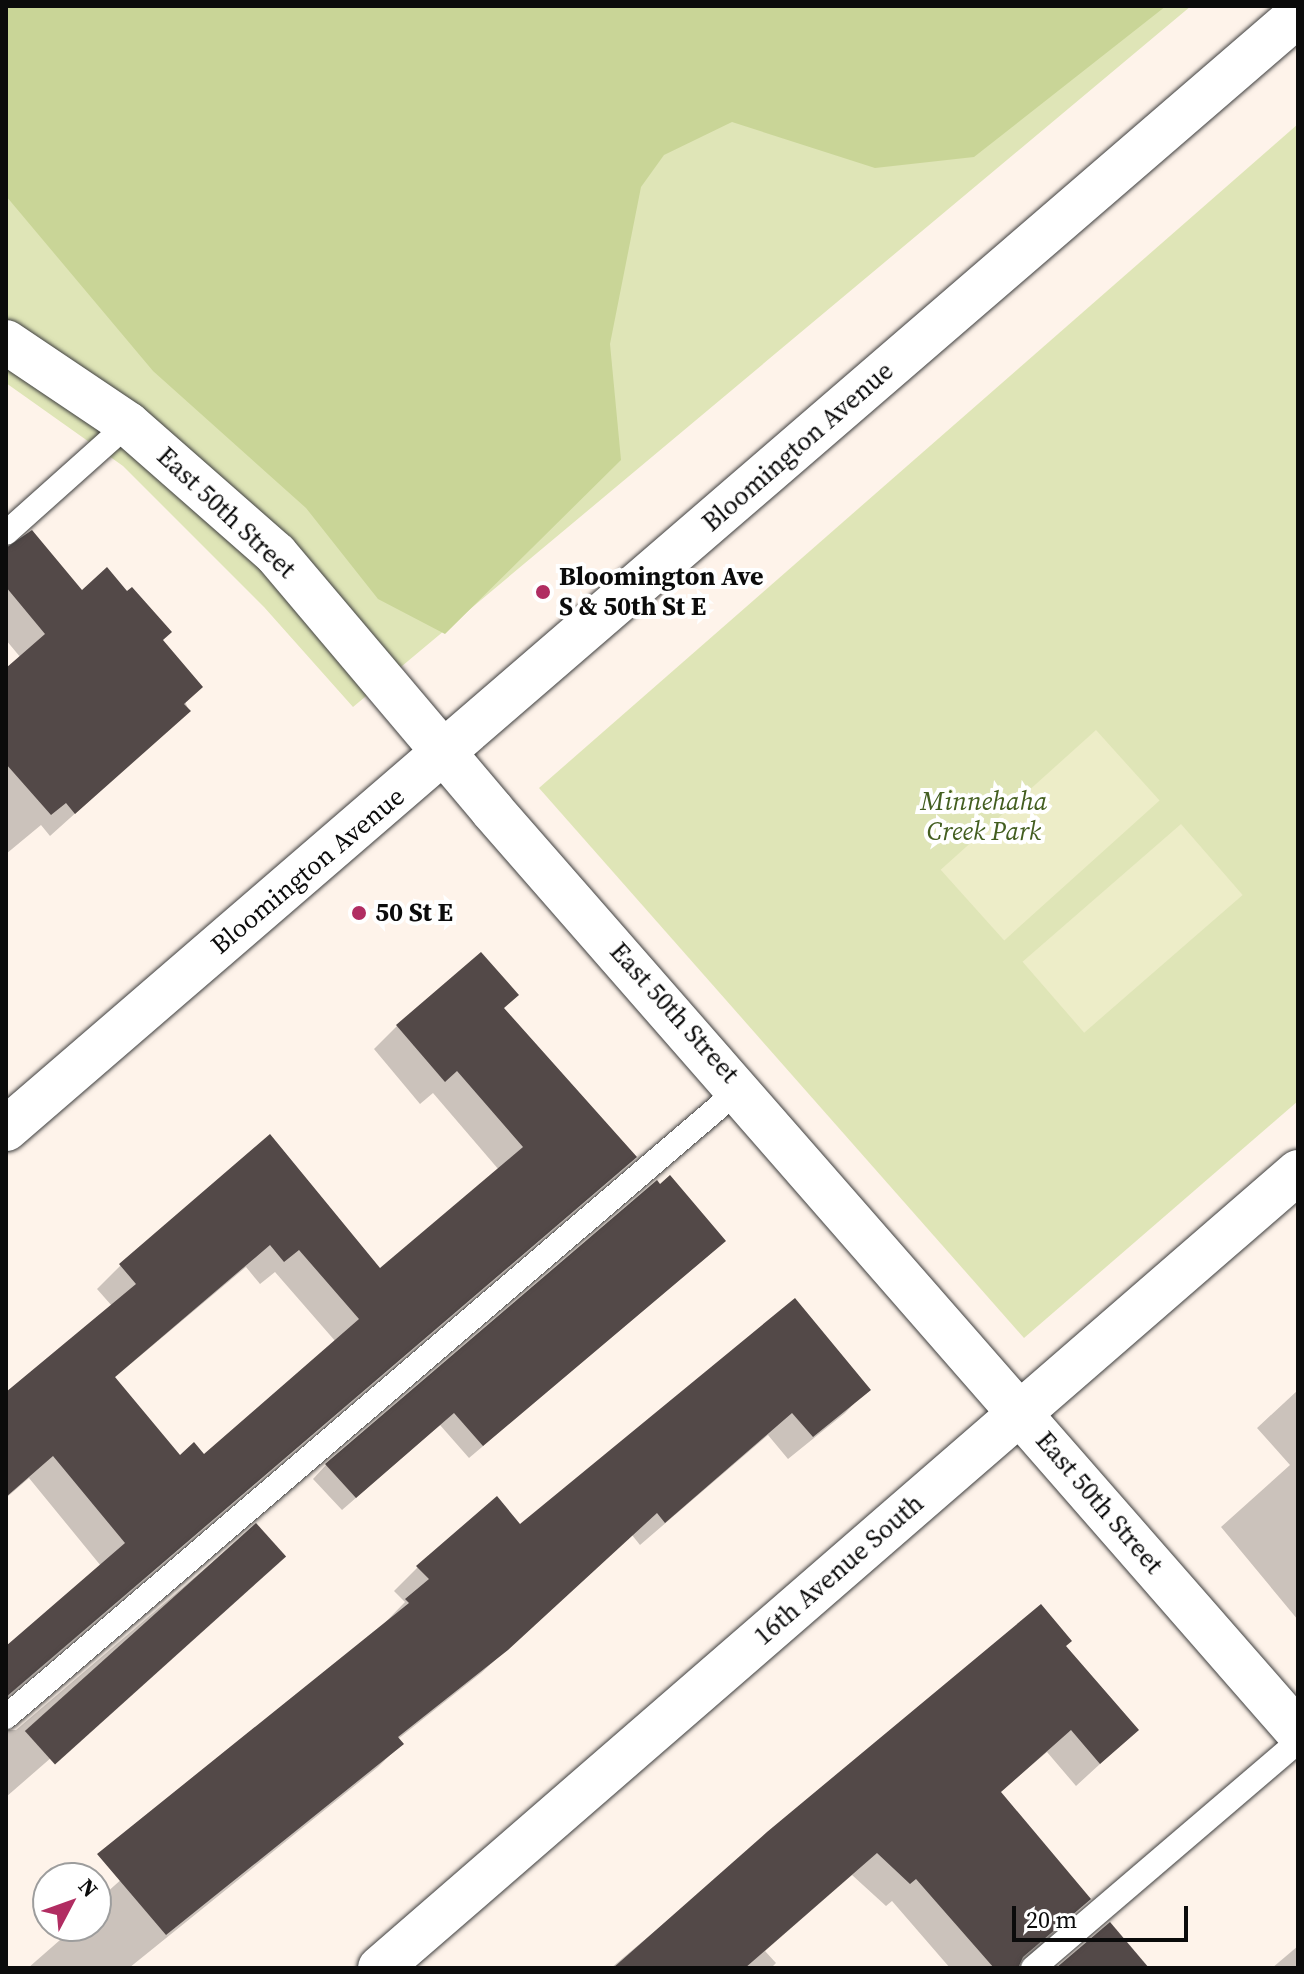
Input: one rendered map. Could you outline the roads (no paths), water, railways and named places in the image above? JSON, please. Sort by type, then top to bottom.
[{"type":"street","name":"Bloomington Avenue","points":[[6,1129],[1298,15]]},
{"type":"street","name":"East 50th Street","points":[[6,342],[128,424],[276,554],[445,753],[741,1088],[1298,1732]]},
{"type":"street","name":"16th Avenue South","points":[[380,1968],[1298,1172]]},
{"type":"lane","points":[[6,533],[128,424]]},
{"type":"lane","points":[[6,1717],[741,1088]]},
{"type":"lane","points":[[1033,1968],[1298,1742]]},
{"type":"place","name":"Bloomington Ave S & 50th St E","points":[[543,592]]},
{"type":"place","name":"50 St E","points":[[359,913]]},
{"type":"park label","name":"Minnehaha Creek Park","points":[[984,817]]}]
